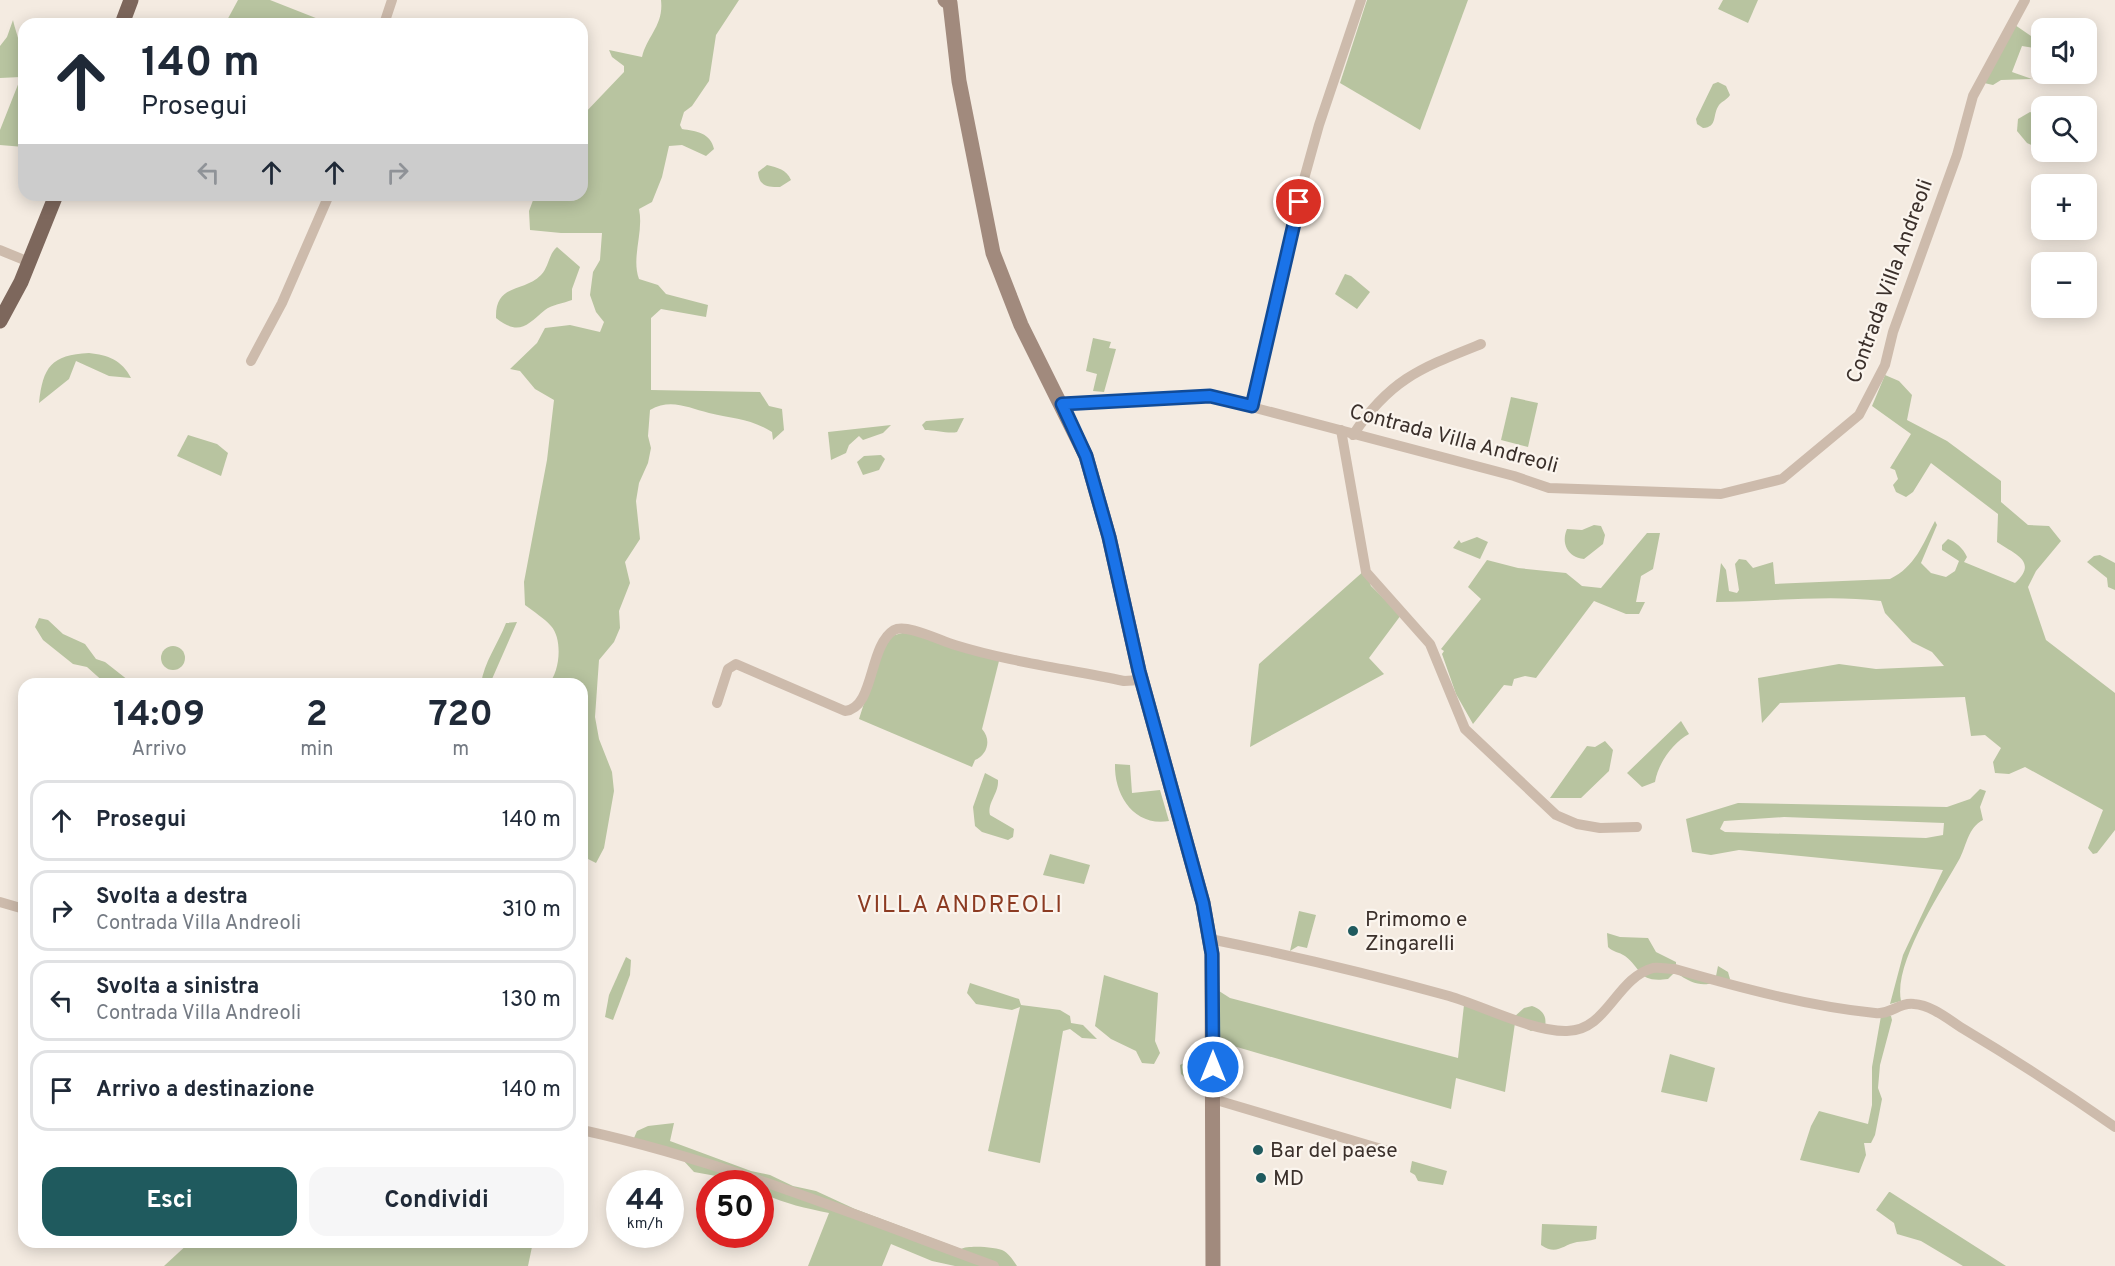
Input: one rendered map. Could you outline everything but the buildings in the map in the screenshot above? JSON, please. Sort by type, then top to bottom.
[{"type":"main road","points":[[124,18],[131,0]]},
{"type":"main road","points":[[948,1],[959,81],[993,253],[1021,325],[1086,456],[1109,537],[1141,680],[1192,862],[1210,939],[1212,954],[1213,1266]]},
{"type":"main road","points":[[0,321],[29,262],[54,201]]},
{"type":"street","points":[[386,18],[392,0]]},
{"type":"street","points":[[1252,406],[1305,175],[1361,0]]},
{"type":"street","name":"Contrada Villa Andreoli","points":[[1062,404],[1210,396],[1514,476],[1549,488],[1721,494],[1782,479],[1859,415],[1869,399],[1886,365],[1893,332],[1957,155],[1973,96],[2025,0]]},
{"type":"street","points":[[251,361],[282,303],[326,201]]},
{"type":"street","points":[[0,250],[29,262]]},
{"type":"street","points":[[1353,435],[1384,396],[1407,376],[1481,344]]},
{"type":"street","points":[[1341,430],[1366,572],[1430,644],[1465,729],[1556,815],[1577,824],[1600,828],[1637,827]]},
{"type":"street","points":[[717,703],[728,669],[736,664],[845,711],[853,710],[861,702],[886,636],[897,628],[911,630],[990,656],[1124,681],[1141,680]]},
{"type":"street","points":[[0,902],[18,907]]},
{"type":"street","points":[[1210,939],[1302,958],[1451,997],[1523,1022],[1565,1032],[1580,1030],[1590,1025],[1637,976],[1654,968],[1676,969],[1809,1003],[1878,1014],[1891,1012],[1901,1005],[1914,1004],[1929,1009],[1973,1034],[2115,1127]]},
{"type":"street","points":[[1213,1099],[1388,1151]]},
{"type":"street","points":[[588,1131],[631,1140],[682,1158],[733,1170],[994,1266]]},
{"type":"green space","points":[[238,0],[270,0],[316,18],[228,18]]},
{"type":"green space","points":[[661,0],[739,0],[716,35],[709,81],[692,106],[684,112],[680,125],[682,129],[706,136],[710,139],[714,149],[706,156],[682,145],[669,146],[662,177],[652,202],[639,209],[640,227],[636,262],[639,279],[658,285],[666,294],[708,305],[706,317],[661,309],[651,318],[651,390],[760,392],[769,406],[782,409],[784,430],[773,440],[772,432],[741,420],[672,404],[650,410],[648,436],[651,448],[648,463],[639,483],[636,501],[640,539],[625,562],[630,583],[619,611],[620,628],[614,642],[599,660],[595,717],[599,739],[612,772],[614,791],[604,848],[596,863],[588,859],[588,678],[552,678],[558,656],[555,632],[548,623],[525,605],[524,582],[547,460],[554,400],[535,389],[520,371],[510,369],[537,343],[545,328],[570,325],[600,332],[604,322],[596,312],[590,295],[593,272],[600,260],[602,233],[530,230],[529,211],[533,201],[588,201],[588,110],[624,72],[624,66],[612,57],[609,50],[642,57],[658,23]]},
{"type":"green space","points":[[1367,0],[1468,0],[1420,130],[1340,83]]},
{"type":"green space","points":[[1723,0],[1758,0],[1748,23],[1718,9]]},
{"type":"green space","points":[[13,20],[18,38],[18,77],[0,78],[0,46],[7,37]]},
{"type":"green space","points":[[2015,25],[2031,36],[2031,47],[2022,46],[2012,72],[2031,79],[2001,80],[1993,85],[1984,83]]},
{"type":"green space","points":[[1718,82],[1726,86],[1730,95],[1719,105],[1713,123],[1703,128],[1697,124],[1696,119],[1713,84]]},
{"type":"green space","points":[[18,85],[18,146],[0,145],[0,130]]},
{"type":"green space","points":[[2031,112],[2031,145],[2017,131],[2018,119]]},
{"type":"green space","points":[[767,165],[784,171],[791,180],[780,187],[764,185],[758,172]]},
{"type":"green space","points":[[557,247],[580,267],[572,289],[572,300],[548,308],[522,327],[511,327],[496,318],[500,299],[511,290],[534,281],[541,275]]},
{"type":"green space","points":[[1345,274],[1351,276],[1370,292],[1357,309],[1335,294]]},
{"type":"green space","points":[[1093,338],[1111,342],[1109,348],[1116,349],[1104,392],[1093,391],[1097,374],[1086,371]]},
{"type":"green space","points":[[89,353],[114,360],[131,378],[109,376],[76,361],[69,379],[39,403],[43,380],[51,365],[66,357]]},
{"type":"green space","points":[[1885,375],[1899,381],[1912,395],[1907,420],[1947,441],[2001,481],[2001,502],[2028,525],[2049,526],[2061,541],[2036,571],[2028,587],[2046,640],[2115,693],[2115,830],[2097,853],[2093,854],[2088,848],[2103,810],[2025,767],[2009,774],[1995,773],[1993,762],[2001,748],[1985,735],[1971,736],[1965,697],[1780,703],[1762,723],[1758,678],[1839,664],[1876,669],[1944,666],[1932,652],[1912,642],[1885,613],[1881,601],[1819,598],[1716,602],[1721,563],[1726,570],[1729,591],[1737,593],[1739,590],[1735,564],[1739,559],[1746,560],[1753,568],[1773,562],[1775,584],[1890,579],[1899,574],[1912,561],[1935,521],[1937,525],[1921,563],[1931,573],[1946,577],[1955,571],[1959,561],[1942,550],[1942,545],[1948,539],[1963,551],[1967,557],[1964,562],[2015,583],[2025,569],[2016,554],[1997,542],[1998,514],[1931,463],[1913,492],[1906,497],[1896,492],[1893,485],[1898,479],[1895,470],[1890,468],[1911,434],[1872,406]]},
{"type":"green space","points":[[1511,397],[1538,403],[1528,447],[1501,440]]},
{"type":"green space","points":[[964,418],[957,432],[925,430],[922,425],[926,421]]},
{"type":"green space","points":[[891,425],[883,433],[863,440],[859,436],[849,445],[846,453],[831,460],[828,432]]},
{"type":"green space","points":[[188,435],[217,444],[228,453],[221,476],[177,456]]},
{"type":"green space","points":[[881,455],[885,459],[879,470],[863,475],[857,462],[864,456]]},
{"type":"green space","points":[[1594,525],[1601,526],[1605,535],[1603,544],[1584,559],[1578,558],[1565,544],[1567,529],[1582,530]]},
{"type":"green space","points":[[1647,533],[1660,533],[1653,569],[1641,576],[1636,602],[1645,602],[1639,614],[1626,614],[1594,601],[1536,678],[1525,676],[1514,679],[1512,686],[1504,685],[1473,724],[1456,694],[1442,654],[1444,651],[1441,649],[1481,599],[1468,587],[1487,560],[1518,568],[1566,573],[1582,586],[1601,588]]},
{"type":"green space","points":[[1477,537],[1488,542],[1480,559],[1453,548],[1459,540],[1461,543]]},
{"type":"green space","points":[[2100,555],[2115,563],[2115,590],[2108,587],[2107,578],[2087,562],[2094,556]]},
{"type":"green space","points":[[1365,570],[1371,586],[1401,615],[1369,658],[1384,674],[1250,747],[1259,664]]},
{"type":"green space","points":[[39,618],[48,620],[63,634],[85,644],[96,659],[105,662],[125,678],[99,678],[87,667],[73,664],[43,640],[35,627]]},
{"type":"green space","points":[[517,622],[492,678],[482,678],[488,661],[506,623]]},
{"type":"green space","points":[[906,632],[999,661],[982,729],[987,738],[987,747],[972,767],[859,719],[878,659],[891,636]]},
{"type":"green space","points":[[173,646],[181,650],[185,658],[181,666],[173,670],[165,666],[161,658],[165,650]]},
{"type":"green space","points":[[1681,721],[1689,734],[1667,755],[1659,768],[1655,782],[1642,787],[1627,773]]},
{"type":"green space","points":[[1605,741],[1613,750],[1609,771],[1581,798],[1550,798],[1587,746],[1595,747]]},
{"type":"green space","points":[[1115,764],[1130,765],[1132,793],[1160,790],[1169,821],[1157,822],[1146,819],[1136,814],[1128,806],[1118,787]]},
{"type":"green space","points":[[985,773],[998,780],[997,790],[990,806],[990,815],[1014,829],[1013,837],[1008,840],[982,832],[975,826],[973,807]]},
{"type":"green space","points":[[1980,789],[1986,791],[1980,807],[1983,820],[1971,832],[1960,858],[1920,928],[1904,967],[1900,985],[1901,1001],[1890,1004],[1903,955],[1943,870],[1739,850],[1711,855],[1692,852],[1686,819],[1738,803],[1947,807],[1970,799]],"holes":[[[1784,817],[1944,823],[1943,835],[1926,838],[1725,832],[1720,829],[1724,821]]]},
{"type":"green space","points":[[1050,854],[1090,865],[1084,884],[1043,875]]},
{"type":"green space","points":[[1299,911],[1316,915],[1307,948],[1298,946],[1290,951]]},
{"type":"green space","points":[[1607,933],[1620,937],[1648,938],[1656,952],[1676,962],[1676,967],[1716,976],[1718,966],[1728,972],[1730,979],[1701,984],[1690,981],[1675,972],[1668,979],[1651,979],[1642,974],[1625,956],[1608,947]]},
{"type":"green space","points":[[626,957],[631,960],[630,975],[613,1020],[605,1017],[609,995]]},
{"type":"green space","points":[[1104,975],[1158,993],[1155,1041],[1160,1053],[1154,1064],[1142,1063],[1136,1051],[1111,1039],[1095,1026]]},
{"type":"green space","points":[[970,983],[1019,999],[1021,1005],[1060,1010],[1070,1016],[1071,1023],[1083,1025],[1097,1039],[1082,1038],[1070,1029],[1063,1031],[1040,1163],[988,1151],[1020,1007],[1012,1010],[976,1004],[967,993]]},
{"type":"green space","points":[[1219,991],[1230,998],[1458,1058],[1464,1005],[1514,1017],[1524,1008],[1532,1006],[1539,1009],[1545,1017],[1545,1027],[1531,1031],[1515,1023],[1505,1092],[1456,1078],[1451,1109],[1230,1045],[1219,1036]]},
{"type":"green space","points":[[1881,1016],[1891,1016],[1892,1020],[1880,1065],[1878,1088],[1882,1099],[1875,1135],[1871,1143],[1864,1143],[1866,1155],[1859,1173],[1800,1160],[1811,1126],[1819,1111],[1868,1124],[1872,1105],[1872,1067]]},
{"type":"green space","points":[[1670,1054],[1715,1068],[1707,1102],[1661,1092]]},
{"type":"green space","points":[[1200,1055],[1204,1065],[1201,1082],[1191,1083],[1181,1074],[1180,1065]]},
{"type":"green space","points":[[674,1123],[670,1141],[748,1170],[696,1170],[694,1172],[683,1160],[634,1138],[637,1131],[648,1126]]},
{"type":"green space","points":[[1412,1161],[1447,1171],[1443,1185],[1418,1181],[1410,1172]]},
{"type":"green space","points":[[774,1177],[793,1186],[816,1191],[855,1209],[961,1249],[976,1247],[1004,1251],[1017,1266],[955,1266],[932,1261],[891,1244],[882,1266],[808,1266],[829,1213],[774,1198]]},
{"type":"green space","points":[[1889,1192],[2006,1266],[1963,1266],[1921,1241],[1897,1234],[1894,1223],[1876,1210]]},
{"type":"green space","points":[[1542,1224],[1597,1226],[1596,1239],[1572,1243],[1551,1250],[1541,1245]]},
{"type":"green space","points":[[184,1248],[532,1248],[528,1266],[164,1266]]},
{"type":"place","name":"Primomo e Zingarelli","points":[[1353,931]]},
{"type":"place","name":"Bar del paese","points":[[1258,1150]]},
{"type":"place","name":"MD","points":[[1261,1178]]},
{"type":"district","name":"VILLA ANDREOLI","points":[[960,904]]},
{"type":"route","points":[[1213,1067],[1212,954],[1203,903],[1139,671],[1109,537],[1086,456],[1062,404],[1210,396],[1252,406],[1299,202]]}]
